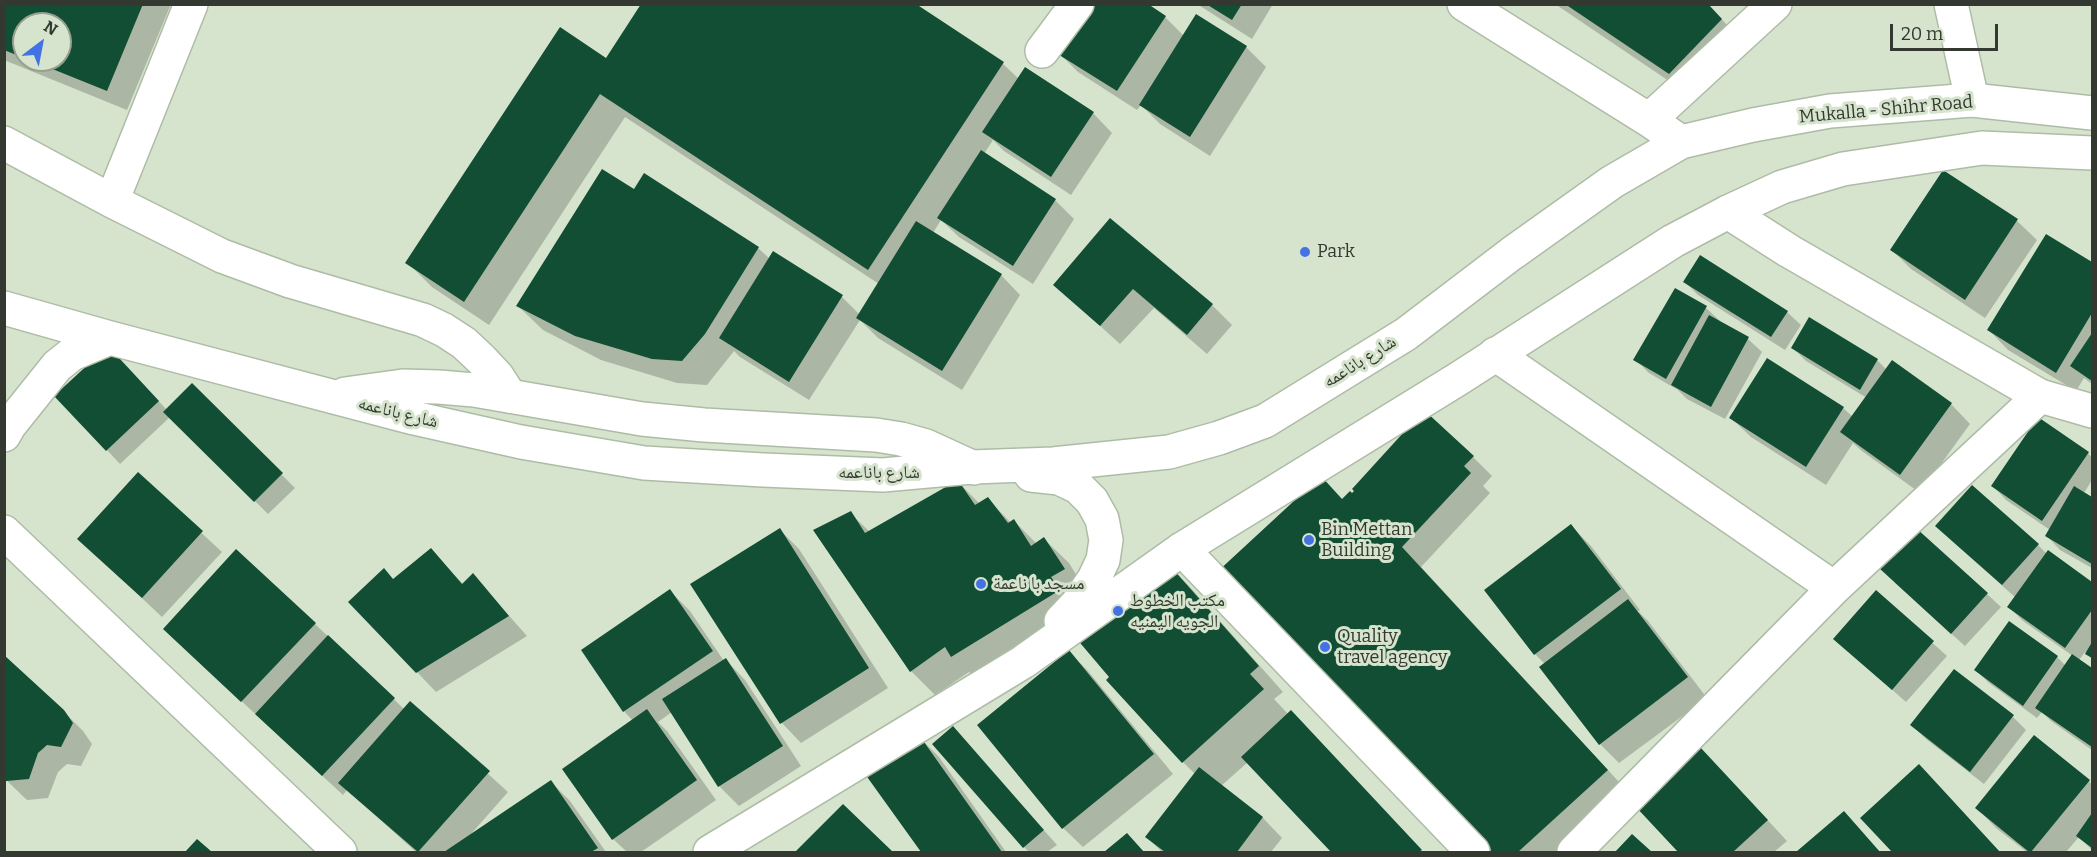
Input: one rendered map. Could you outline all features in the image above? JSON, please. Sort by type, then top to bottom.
[{"type":"main road","points":[[112,201],[190,4]]},
{"type":"main road","points":[[1042,51],[1077,4]]},
{"type":"main road","points":[[1464,4],[1681,142]]},
{"type":"main road","points":[[1649,120],[1775,4]]},
{"type":"main road","points":[[1950,4],[1972,100]]},
{"type":"main road","name":"Mukalla - Shihr Road","points":[[1681,142],[1753,125],[1830,111],[1972,100],[2092,113]]},
{"type":"main road","name":"شارع باناعمه","points":[[4,308],[414,418],[521,442],[644,463],[883,475],[1053,464],[1169,452],[1219,438],[1265,421],[1406,334],[1511,254],[1612,182],[1681,142]]},
{"type":"main road","points":[[4,143],[190,241],[256,270],[423,320],[444,330],[464,343],[481,359],[497,376],[510,396]]},
{"type":"main road","points":[[710,852],[1023,662],[1182,549],[1349,447],[1673,241],[1728,212],[1782,187],[1843,169],[1982,148],[2092,153]]},
{"type":"main road","points":[[1728,212],[1790,251],[2040,396],[2092,411]]},
{"type":"main road","points":[[4,435],[57,366],[72,354],[110,338]]},
{"type":"main road","points":[[1495,354],[1834,588]]},
{"type":"main road","points":[[332,396],[367,389],[403,386],[462,389],[642,418],[704,425],[876,435],[926,446],[972,468],[1059,478],[1078,487],[1092,501],[1102,519],[1106,540],[1103,560],[1094,579],[1077,604],[1023,662]]},
{"type":"main road","points":[[1574,852],[1834,588],[2040,396]]},
{"type":"main road","points":[[4,532],[332,848]]},
{"type":"main road","points":[[1182,549],[1473,852]]},
{"type":"building","points":[[4,4],[143,4],[107,91],[60,72],[72,72],[72,12],[12,12],[12,53],[4,50]]},
{"type":"building","points":[[641,4],[916,4],[1004,62],[868,270],[600,94],[464,302],[405,263],[560,27],[606,58]]},
{"type":"building","points":[[1087,4],[1148,4],[1166,16],[1117,91],[1056,53]]},
{"type":"building","points":[[1206,4],[1242,4],[1232,20]]},
{"type":"building","points":[[1565,4],[1708,4],[1722,19],[1669,74]]},
{"type":"building","points":[[1196,14],[1247,46],[1190,137],[1139,105]]},
{"type":"building","points":[[1025,67],[1094,112],[1051,177],[982,132]]},
{"type":"building","points":[[981,150],[1056,199],[1013,266],[937,218]]},
{"type":"building","points":[[602,169],[634,189],[644,173],[759,247],[705,334],[682,361],[652,359],[575,336],[516,306]]},
{"type":"building","points":[[1943,170],[2018,219],[1965,300],[1890,250]]},
{"type":"building","points":[[1110,218],[1213,304],[1187,335],[1133,289],[1100,326],[1053,285]]},
{"type":"building","points":[[916,221],[1002,274],[942,371],[856,318]]},
{"type":"building","points":[[2046,234],[2092,262],[2092,313],[2056,373],[1987,330]]},
{"type":"building","points":[[773,251],[843,295],[789,382],[719,338]]},
{"type":"building","points":[[1700,255],[1788,311],[1771,337],[1683,282]]},
{"type":"building","points":[[1675,288],[1707,306],[1666,379],[1633,360]]},
{"type":"building","points":[[1709,315],[1749,337],[1711,407],[1671,385]]},
{"type":"building","points":[[1809,317],[1878,359],[1860,390],[1791,348]]},
{"type":"building","points":[[2092,333],[2092,381],[2070,366]]},
{"type":"building","points":[[108,346],[159,401],[106,451],[54,396]]},
{"type":"building","points":[[1767,358],[1844,407],[1806,467],[1729,418]]},
{"type":"building","points":[[1892,360],[1952,403],[1900,475],[1840,432]]},
{"type":"building","points":[[192,383],[283,473],[254,502],[163,412]]},
{"type":"building","points":[[1424,410],[1474,456],[1464,466],[1471,473],[1402,547],[1608,770],[1518,852],[1490,852],[1216,573],[1321,476],[1342,499],[1350,491],[1352,493],[1354,491],[1352,489]]},
{"type":"building","points":[[2038,417],[2089,452],[2042,521],[1991,486]]},
{"type":"building","points":[[138,472],[203,531],[142,598],[77,539]]},
{"type":"building","points":[[958,480],[975,505],[988,497],[1008,523],[1014,519],[1031,546],[1044,537],[1065,569],[1051,577],[1060,590],[951,657],[945,647],[910,672],[813,530],[851,511],[865,533]]},
{"type":"building","points":[[1972,485],[2039,544],[2002,585],[1935,526]]},
{"type":"building","points":[[2074,486],[2092,497],[2092,564],[2045,536]]},
{"type":"building","points":[[1571,524],[1621,589],[1534,655],[1484,590]]},
{"type":"building","points":[[780,528],[869,668],[780,724],[690,584]]},
{"type":"building","points":[[1916,528],[1988,593],[1951,634],[1879,568]]},
{"type":"building","points":[[431,548],[462,584],[473,573],[509,616],[416,673],[348,602],[384,568],[393,579]]},
{"type":"building","points":[[236,549],[316,623],[241,702],[163,629]]},
{"type":"building","points":[[2048,550],[2092,582],[2092,610],[2065,648],[2007,607]]},
{"type":"building","points":[[1164,559],[1259,666],[1250,674],[1264,689],[1182,763],[1106,680],[1109,677],[1070,631]]},
{"type":"building","points":[[670,589],[713,651],[623,712],[581,650]]},
{"type":"building","points":[[1876,590],[1934,641],[1892,690],[1833,639]]},
{"type":"building","points":[[1628,599],[1688,677],[1599,745],[1539,667]]},
{"type":"building","points":[[2009,621],[2058,656],[2023,706],[1974,670]]},
{"type":"building","points":[[328,635],[395,698],[322,776],[255,714]]},
{"type":"building","points":[[2092,642],[2092,658],[2085,654]]},
{"type":"building","points":[[1069,650],[1154,754],[1062,829],[977,725]]},
{"type":"building","points":[[2072,654],[2092,668],[2092,747],[2035,708]]},
{"type":"building","points":[[4,655],[64,710],[73,723],[61,747],[47,745],[38,753],[29,779],[4,780]]},
{"type":"building","points":[[726,658],[783,746],[718,787],[662,699]]},
{"type":"building","points":[[1954,669],[2014,715],[1970,772],[1910,725]]},
{"type":"building","points":[[410,701],[490,771],[418,852],[338,783]]},
{"type":"building","points":[[647,709],[697,780],[612,840],[562,769]]},
{"type":"building","points":[[1291,710],[1422,850],[1418,852],[1331,852],[1241,757]]},
{"type":"building","points":[[953,726],[1044,830],[1023,848],[932,744]]},
{"type":"building","points":[[919,735],[1002,852],[921,852],[865,774]]},
{"type":"building","points":[[2034,735],[2090,780],[2029,852],[1975,808]]},
{"type":"building","points":[[1700,747],[1768,820],[1733,852],[1678,852],[1635,806]]},
{"type":"building","points":[[1919,764],[2000,852],[1892,852],[1860,818]]},
{"type":"building","points":[[1199,767],[1263,817],[1237,852],[1165,852],[1145,837]]},
{"type":"building","points":[[551,780],[598,848],[591,852],[444,852]]},
{"type":"building","points":[[843,804],[893,852],[795,852]]},
{"type":"building","points":[[1844,811],[1880,852],[1796,852]]},
{"type":"building","points":[[2092,813],[2092,848],[2076,836]]},
{"type":"building","points":[[1127,833],[1144,852],[1104,852]]},
{"type":"building","points":[[1632,834],[1652,852],[1615,852]]},
{"type":"building","points":[[197,839],[212,852],[185,852]]},
{"type":"place","name":"Park","points":[[1305,252]]},
{"type":"place","name":"Bin Mettan Building","points":[[1309,540]]},
{"type":"place","name":"مسجد با ناعمة","points":[[981,584]]},
{"type":"place","name":"مكتب الخطوط الجويه اليمنيه","points":[[1118,611]]},
{"type":"place","name":"Quality travel agency","points":[[1325,647]]}]
